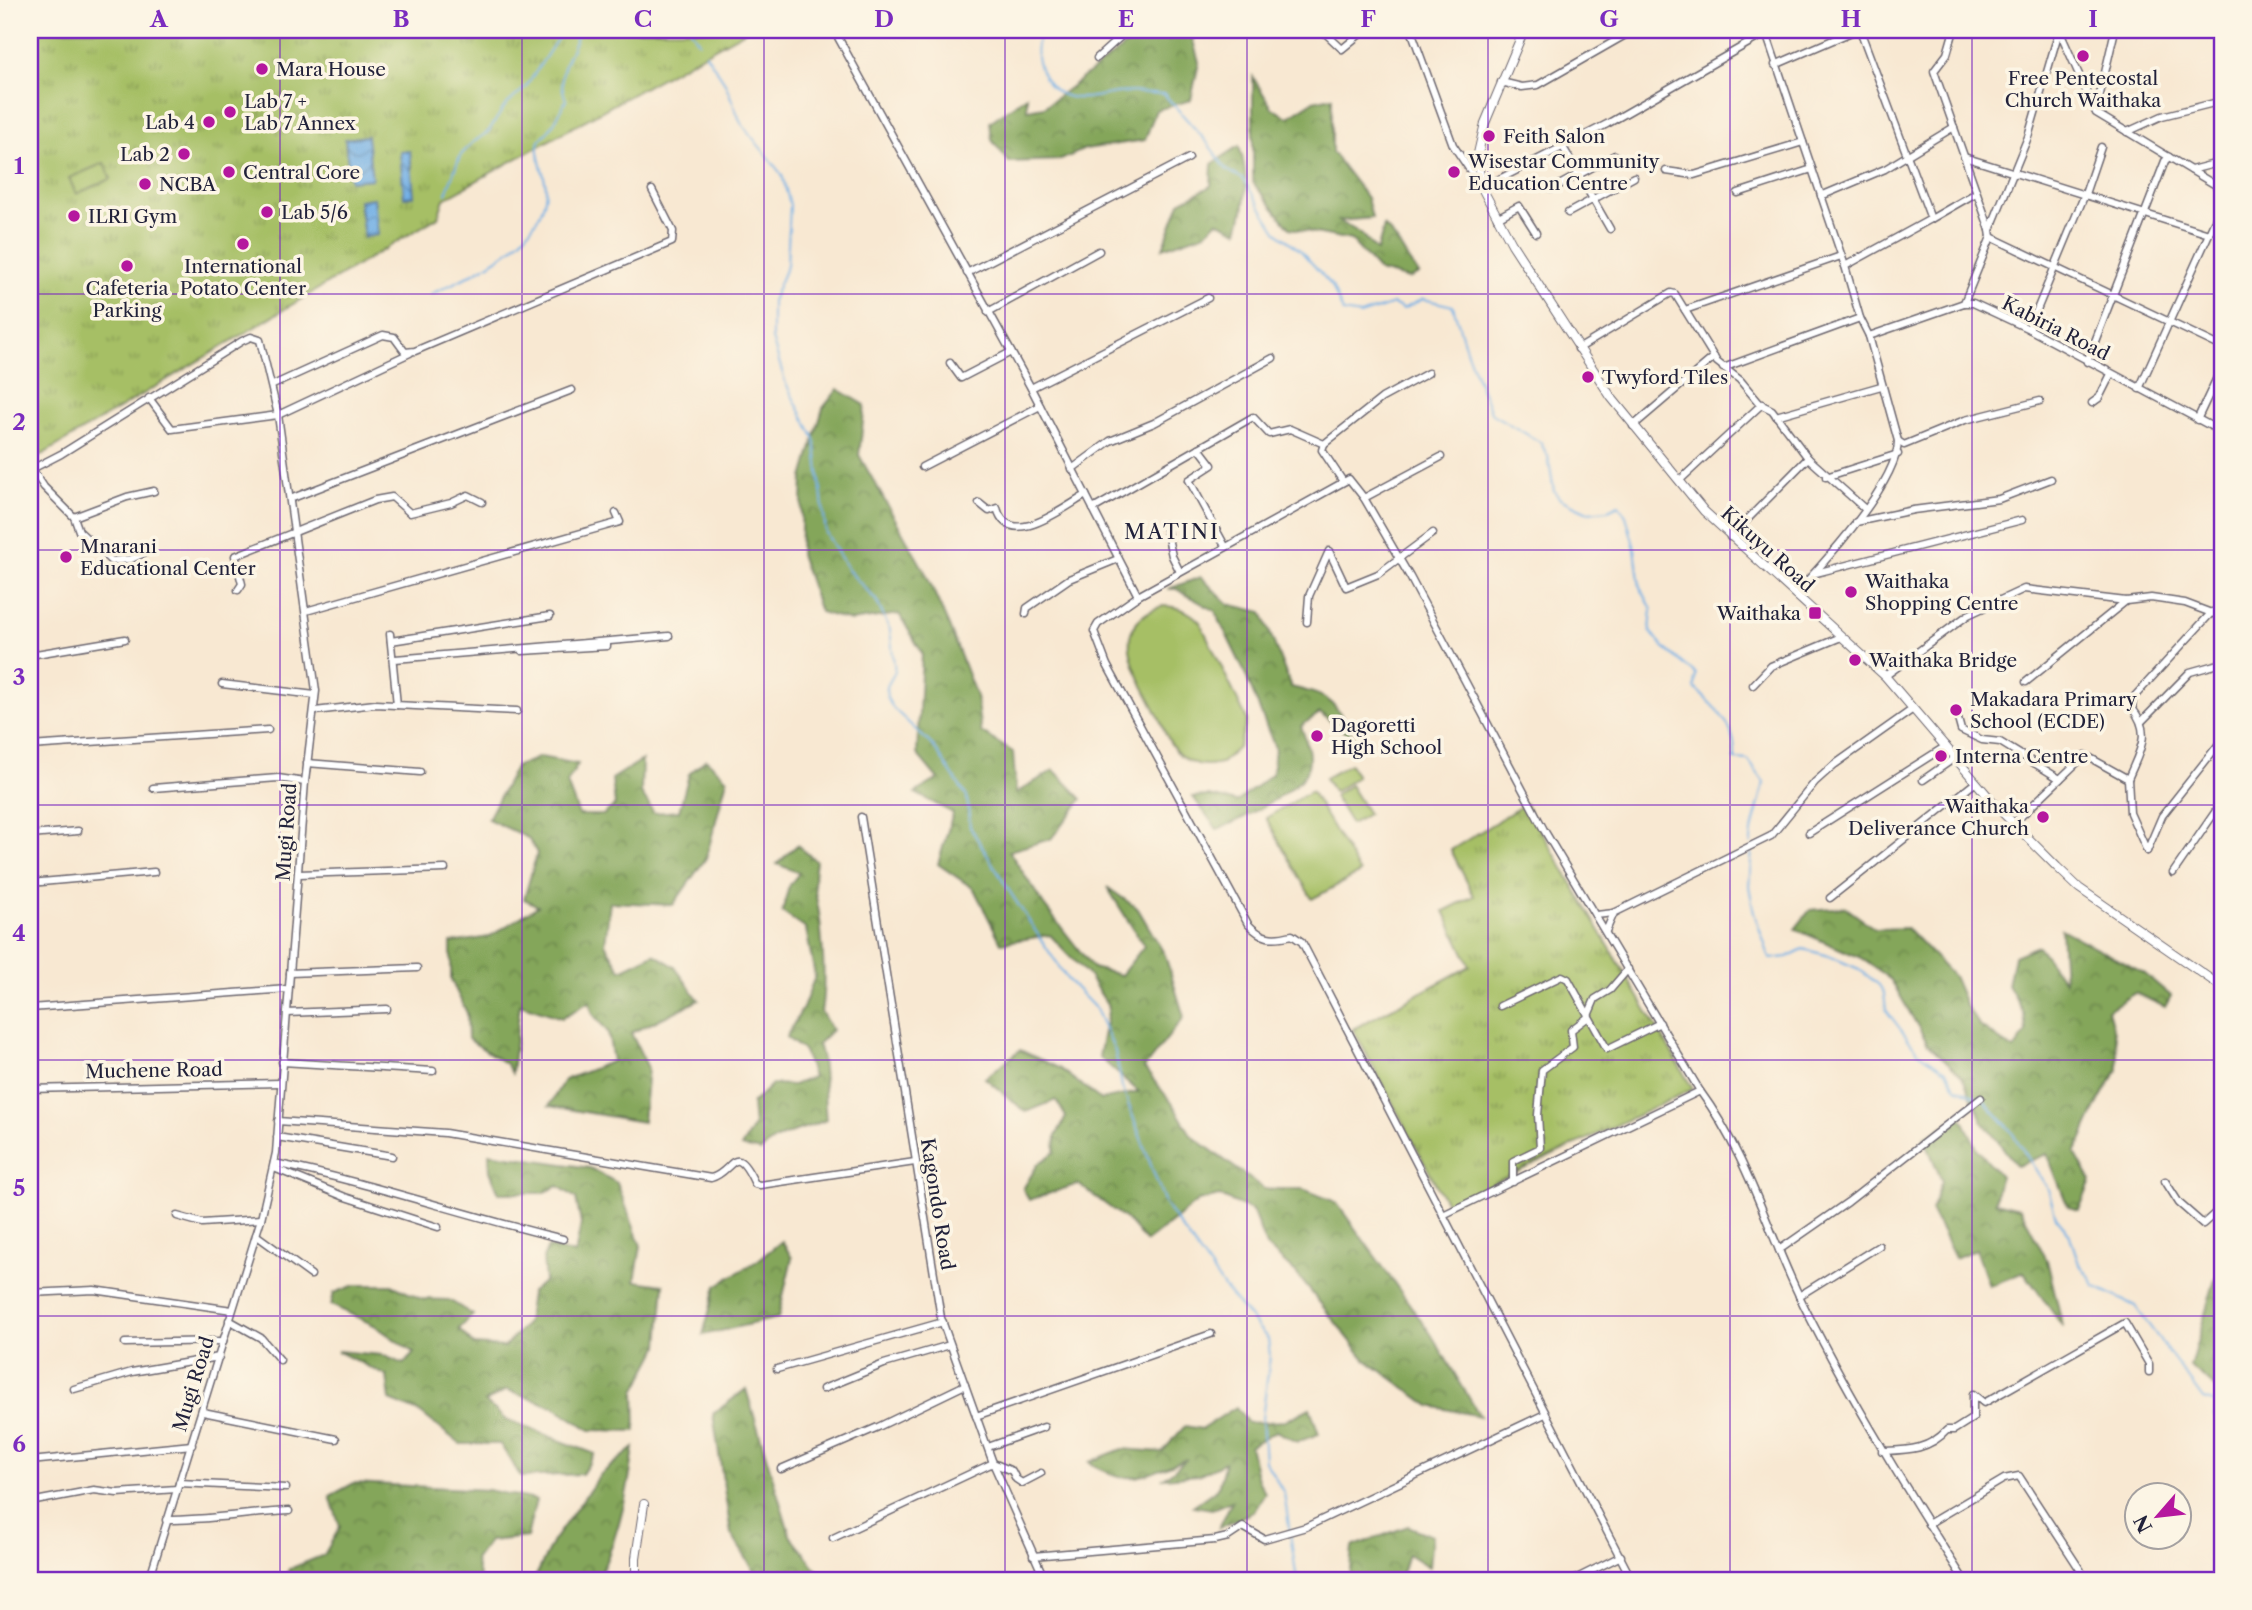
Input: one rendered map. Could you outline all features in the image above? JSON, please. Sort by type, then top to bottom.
[{"type":"main road","name":"Kikuyu Road","points":[[1524,30],[1485,123],[1477,158],[1482,188],[1497,218],[1578,349],[1633,426],[1730,537],[1885,676],[2013,824],[2079,888],[2222,987]]},
{"type":"main road","points":[[636,1580],[644,1504]]},
{"type":"street","points":[[834,30],[1031,388],[1138,596]]},
{"type":"street","points":[[1097,58],[1128,30]]},
{"type":"street","points":[[1322,30],[1339,49],[1365,30]]},
{"type":"street","points":[[1411,30],[1453,145],[1482,188],[1563,147],[1765,31],[1845,266],[1860,318],[1869,337],[1898,441],[1898,454],[1865,509],[1816,573],[1795,594]]},
{"type":"street","points":[[1501,82],[1522,87],[1538,85],[1634,30]]},
{"type":"street","points":[[1775,65],[1858,30],[1931,219]]},
{"type":"street","points":[[1954,30],[1947,54],[1934,71],[1990,234],[2222,347]]},
{"type":"street","points":[[2059,30],[2096,113],[2222,189]]},
{"type":"street","points":[[1869,337],[1964,303],[2051,66],[2059,30]]},
{"type":"street","points":[[2096,113],[2115,30]]},
{"type":"street","points":[[2127,132],[2162,116],[2222,101]]},
{"type":"street","points":[[1821,196],[1885,169],[1954,127]]},
{"type":"street","points":[[1667,171],[1694,175],[1803,142]]},
{"type":"street","points":[[1563,147],[1610,229]]},
{"type":"street","points":[[2029,329],[2085,194],[2101,147]]},
{"type":"street","points":[[1552,189],[1615,155]]},
{"type":"street","points":[[1964,157],[2210,234]]},
{"type":"street","points":[[967,273],[1189,158]]},
{"type":"street","points":[[2087,362],[2165,161],[2169,158]]},
{"type":"street","points":[[2191,170],[2222,162]]},
{"type":"street","points":[[1738,193],[1812,169]]},
{"type":"street","points":[[1568,213],[1634,177]]},
{"type":"street","points":[[149,398],[172,429],[278,415],[410,353],[672,242],[673,231],[652,190]]},
{"type":"street","points":[[1845,266],[1976,193]]},
{"type":"street","points":[[2139,389],[2222,205]]},
{"type":"street","points":[[1497,218],[1520,206],[1536,233]]},
{"type":"street","points":[[988,312],[1099,251]]},
{"type":"street","points":[[1685,310],[1841,256]]},
{"type":"street","points":[[1578,349],[1671,293],[1723,368],[1775,415],[1826,477],[1865,509]]},
{"type":"street","points":[[1031,388],[1208,298]]},
{"type":"street","name":"Kabiria Road","points":[[1964,303],[1973,303],[2029,329],[2222,432]]},
{"type":"street","points":[[1723,368],[1860,318]]},
{"type":"street","points":[[273,385],[383,335],[394,337],[402,349],[410,353]]},
{"type":"street","name":"Mugi Road","points":[[31,470],[251,337],[260,340],[273,385],[278,415],[315,695],[305,782],[277,1137],[274,1166],[261,1219],[149,1580]]},
{"type":"street","points":[[950,363],[961,378],[1011,352]]},
{"type":"street","points":[[1633,426],[1714,357]]},
{"type":"street","points":[[1072,469],[1110,441],[1154,423],[1273,358]]},
{"type":"street","points":[[2197,420],[2222,367]]},
{"type":"street","points":[[1324,444],[1372,404],[1427,373]]},
{"type":"street","points":[[2092,403],[2099,398],[2111,374]]},
{"type":"street","points":[[1775,415],[1778,418],[1881,386]]},
{"type":"street","points":[[290,499],[572,390]]},
{"type":"street","points":[[1898,441],[1904,445],[1965,419],[2040,401]]},
{"type":"street","points":[[1679,481],[1762,403]]},
{"type":"street","points":[[922,467],[1040,406]]},
{"type":"street","points":[[1093,509],[1254,416],[1269,434],[1290,429],[1324,444]]},
{"type":"street","points":[[1324,444],[1324,455],[1342,480]]},
{"type":"street","points":[[1199,448],[1212,465],[1189,480],[1225,546]]},
{"type":"street","points":[[1826,477],[1898,454]]},
{"type":"street","points":[[1364,498],[1441,457]]},
{"type":"street","points":[[1730,537],[1808,458]]},
{"type":"street","points":[[31,470],[74,517],[79,531],[111,561],[131,559],[147,552]]},
{"type":"street","points":[[1632,1580],[1302,942],[1292,935],[1268,939],[1259,936],[1248,924],[1107,666],[1094,631],[1098,624],[1138,596],[1348,478],[1364,498],[1400,558],[1544,830],[1700,1091],[1732,1138],[1799,1296],[1882,1451],[1964,1580]]},
{"type":"street","points":[[1856,522],[1913,510],[1999,499],[2051,479]]},
{"type":"street","points":[[74,517],[127,497],[154,491]]},
{"type":"street","points":[[238,590],[242,584],[236,556],[388,497],[410,513],[451,503],[468,495],[482,502]]},
{"type":"street","points":[[979,503],[989,511],[997,508],[1000,519],[1012,528],[1018,528],[1032,525],[1086,495]]},
{"type":"street","points":[[306,611],[620,522],[616,513]]},
{"type":"street","points":[[1816,573],[2022,520]]},
{"type":"street","points":[[1165,524],[1172,556],[1180,572]]},
{"type":"street","points":[[1307,622],[1309,596],[1329,551],[1346,587],[1378,574],[1433,533]]},
{"type":"street","points":[[1026,614],[1027,608],[1069,579],[1118,559]]},
{"type":"street","points":[[1885,676],[1968,615],[2024,589],[2126,601],[2151,598],[2222,617]]},
{"type":"street","points":[[2026,682],[2126,601]]},
{"type":"street","points":[[2211,612],[2133,698],[2132,708],[2142,721],[2144,742],[2128,779],[2130,813],[2147,851],[2162,816],[2222,740]]},
{"type":"street","points":[[397,705],[391,637],[551,616]]},
{"type":"street","points":[[395,659],[669,636]]},
{"type":"street","points":[[1753,685],[1771,666],[1842,637]]},
{"type":"street","points":[[30,656],[125,639]]},
{"type":"street","points":[[487,651],[607,646]]},
{"type":"street","points":[[2142,721],[2190,672],[2222,663]]},
{"type":"street","points":[[222,684],[315,695]]},
{"type":"street","points":[[315,711],[397,705],[517,711]]},
{"type":"street","points":[[1596,915],[1614,913],[1771,836],[1815,782],[1834,765],[1913,709]]},
{"type":"street","points":[[1958,719],[1961,730],[1982,740],[2000,742],[2060,779]]},
{"type":"street","points":[[30,746],[268,730]]},
{"type":"street","points":[[1809,833],[1946,746]]},
{"type":"street","points":[[2013,824],[2085,755],[2128,779]]},
{"type":"street","points":[[1923,780],[1956,757]]},
{"type":"street","points":[[307,763],[420,772]]},
{"type":"street","points":[[153,788],[278,778],[305,782]]},
{"type":"street","points":[[1830,898],[1976,782]]},
{"type":"street","points":[[2173,873],[2222,803]]},
{"type":"street","name":"Kagondo Road","points":[[861,817],[943,1322],[993,1463],[1045,1580]]},
{"type":"street","points":[[30,835],[78,831]]},
{"type":"street","points":[[299,874],[445,869]]},
{"type":"street","points":[[30,883],[154,872]]},
{"type":"street","points":[[1606,931],[1614,913]]},
{"type":"street","points":[[290,973],[417,968]]},
{"type":"street","points":[[1513,1182],[1513,1161],[1540,1148],[1538,1115],[1542,1070],[1573,1047],[1571,1030],[1587,1018],[1595,999],[1610,990],[1628,969]]},
{"type":"street","points":[[1500,1006],[1562,976],[1567,979],[1606,1049],[1660,1023]]},
{"type":"street","points":[[30,1008],[288,989]]},
{"type":"street","points":[[287,1013],[387,1009]]},
{"type":"street","points":[[282,1062],[433,1071]]},
{"type":"street","name":"Muchene Road","points":[[30,1089],[280,1083]]},
{"type":"street","points":[[1443,1215],[1700,1091]]},
{"type":"street","points":[[1779,1250],[1848,1202],[1981,1098]]},
{"type":"street","points":[[278,1121],[445,1133],[711,1178],[729,1164],[742,1162],[748,1166],[755,1184],[760,1185],[915,1162]]},
{"type":"street","points":[[277,1137],[392,1156]]},
{"type":"street","points":[[274,1166],[345,1198],[438,1227]]},
{"type":"street","points":[[274,1166],[358,1181],[511,1227],[563,1239]]},
{"type":"street","points":[[2165,1181],[2179,1203],[2203,1224],[2222,1207]]},
{"type":"street","points":[[177,1216],[202,1223],[261,1219]]},
{"type":"street","points":[[256,1235],[311,1275]]},
{"type":"street","points":[[1799,1296],[1879,1247]]},
{"type":"street","points":[[30,1293],[94,1290],[232,1310]]},
{"type":"street","points":[[229,1320],[261,1338],[280,1360]]},
{"type":"street","points":[[777,1369],[943,1322]]},
{"type":"street","points":[[1882,1451],[1914,1449],[1937,1442],[1947,1430],[1954,1430],[1973,1418],[1973,1394],[1984,1403],[2125,1323],[2149,1364],[2149,1372]]},
{"type":"street","points":[[976,1416],[1211,1334]]},
{"type":"street","points":[[125,1343],[223,1341]]},
{"type":"street","points":[[823,1389],[884,1364],[950,1345]]},
{"type":"street","points":[[74,1389],[132,1372],[219,1357]]},
{"type":"street","points":[[781,1469],[965,1385]]},
{"type":"street","points":[[203,1412],[336,1439]]},
{"type":"street","points":[[1033,1556],[1215,1540],[1228,1537],[1243,1527],[1264,1539],[1306,1527],[1545,1414]]},
{"type":"street","points":[[988,1447],[1044,1427]]},
{"type":"street","points":[[30,1461],[192,1445]]},
{"type":"street","points":[[833,1538],[993,1463],[1012,1471],[1022,1483],[1041,1473]]},
{"type":"street","points":[[1928,1524],[2004,1479],[2019,1476],[2081,1571]]},
{"type":"street","points":[[30,1502],[94,1490],[117,1493],[178,1486],[286,1488]]},
{"type":"street","points":[[166,1520],[207,1520],[240,1513],[289,1511]]},
{"type":"street","points":[[1573,1580],[1621,1556]]},
{"type":"green space","points":[[30,30],[747,30],[444,199],[438,217],[30,462]]},
{"type":"green space","points":[[1146,30],[1190,30],[1199,62],[1191,100],[1156,110],[1145,140],[1085,149],[1061,160],[1009,162],[992,140],[990,122],[1027,96],[1027,110],[1044,107]]},
{"type":"green space","points":[[1253,77],[1272,108],[1288,117],[1313,101],[1332,97],[1332,152],[1367,198],[1372,218],[1339,221],[1360,233],[1377,251],[1384,226],[1419,274],[1409,279],[1379,271],[1351,240],[1290,228],[1253,183]]},
{"type":"green space","points":[[1239,146],[1246,188],[1238,231],[1217,221],[1206,233],[1163,248],[1180,202],[1211,186],[1212,164]]},
{"type":"green space","points":[[104,163],[111,179],[76,194],[69,178]]},
{"type":"green space","points":[[838,389],[865,405],[859,455],[925,572],[949,626],[976,696],[981,732],[1013,752],[1016,793],[1054,770],[1082,799],[1051,839],[1009,851],[1044,905],[1093,968],[1121,975],[1144,946],[1107,887],[1138,909],[1165,955],[1184,1017],[1144,1068],[1172,1103],[1192,1136],[1264,1189],[1303,1189],[1336,1202],[1431,1334],[1480,1416],[1430,1406],[1365,1359],[1296,1273],[1266,1246],[1252,1210],[1220,1196],[1198,1201],[1146,1242],[1127,1220],[1078,1184],[1029,1200],[1023,1189],[1038,1164],[1055,1152],[1056,1136],[1066,1117],[1056,1100],[1026,1112],[985,1078],[1020,1050],[1059,1068],[1101,1100],[1139,1092],[1099,1057],[1109,1007],[1088,975],[1050,935],[1001,943],[974,889],[938,864],[953,813],[915,793],[938,779],[917,754],[922,653],[899,614],[851,621],[820,612],[800,554],[803,478],[823,408]]},
{"type":"green space","points":[[1201,577],[1228,604],[1262,612],[1291,687],[1316,694],[1331,702],[1354,739],[1320,713],[1301,726],[1309,762],[1299,781],[1264,806],[1217,829],[1193,797],[1209,796],[1237,802],[1272,774],[1275,748],[1244,671],[1215,611],[1176,589],[1168,589]]},
{"type":"green space","points":[[1162,606],[1183,610],[1200,622],[1247,720],[1238,748],[1221,763],[1195,763],[1176,751],[1135,668],[1130,639],[1134,626],[1144,615]]},
{"type":"green space","points":[[540,757],[578,764],[567,783],[579,815],[603,815],[615,805],[612,779],[642,760],[641,793],[654,813],[679,811],[689,774],[706,759],[727,779],[706,858],[673,905],[610,902],[605,944],[621,970],[654,954],[674,966],[699,1000],[631,1033],[648,1068],[643,1122],[549,1106],[564,1080],[613,1061],[608,1032],[593,1014],[589,1002],[562,1018],[520,1004],[512,1073],[506,1064],[468,1039],[467,1013],[451,980],[451,943],[489,937],[538,906],[524,899],[537,853],[528,838],[488,819],[515,767]]},
{"type":"green space","points":[[1350,764],[1357,777],[1334,792],[1325,778]]},
{"type":"green space","points":[[1350,785],[1368,814],[1351,824],[1334,796]]},
{"type":"green space","points":[[1311,791],[1360,873],[1312,899],[1266,818]]},
{"type":"green space","points":[[1525,804],[1693,1089],[1447,1205],[1353,1029],[1470,966],[1444,911],[1474,896],[1451,850]]},
{"type":"green space","points":[[797,845],[816,861],[814,885],[824,966],[821,1012],[832,1030],[818,1044],[823,1071],[826,1120],[783,1136],[761,1151],[741,1147],[754,1126],[752,1104],[772,1084],[793,1085],[813,1077],[804,1051],[786,1037],[803,1008],[815,976],[806,929],[782,912],[789,886],[799,873],[777,864]]},
{"type":"green space","points":[[1845,907],[1875,929],[1907,928],[1953,976],[1966,1006],[1981,1027],[2014,1050],[2026,1032],[2024,1013],[2008,985],[2014,956],[2038,946],[2064,981],[2061,929],[2144,973],[2171,996],[2165,1007],[2135,993],[2108,1010],[2116,1040],[2118,1071],[2099,1101],[2075,1153],[2091,1181],[2079,1210],[2068,1207],[2047,1154],[2017,1166],[1983,1122],[1962,1076],[1928,1044],[1891,980],[1861,958],[1795,929],[1810,910]]},
{"type":"green space","points":[[1961,1116],[1978,1150],[2000,1176],[1995,1202],[2020,1208],[2047,1260],[2063,1327],[2024,1272],[1989,1286],[1976,1249],[1955,1258],[1931,1210],[1942,1181],[1924,1138]]},
{"type":"green space","points":[[489,1153],[590,1168],[617,1183],[641,1246],[635,1281],[664,1285],[659,1346],[635,1391],[636,1431],[590,1430],[554,1407],[507,1390],[485,1402],[507,1420],[595,1454],[582,1474],[521,1477],[500,1444],[460,1444],[421,1413],[390,1400],[387,1376],[337,1351],[382,1355],[404,1364],[414,1353],[374,1325],[331,1305],[334,1293],[355,1285],[392,1285],[421,1299],[449,1300],[473,1315],[459,1329],[474,1345],[504,1347],[527,1323],[531,1292],[545,1281],[543,1258],[548,1247],[575,1254],[581,1224],[576,1198],[558,1186],[543,1193],[499,1193],[490,1171]]},
{"type":"green space","points":[[782,1241],[792,1258],[778,1318],[703,1335],[716,1286],[757,1261]]},
{"type":"green space","points":[[2222,1272],[2222,1393],[2190,1367],[2215,1279]]},
{"type":"green space","points":[[746,1389],[790,1535],[825,1580],[760,1580],[731,1534],[713,1414]]},
{"type":"green space","points":[[1236,1407],[1248,1423],[1285,1421],[1310,1408],[1319,1434],[1297,1442],[1276,1431],[1250,1446],[1258,1480],[1265,1493],[1253,1512],[1219,1528],[1232,1501],[1212,1509],[1193,1506],[1218,1488],[1225,1462],[1198,1475],[1164,1478],[1187,1459],[1138,1477],[1116,1475],[1089,1462],[1122,1449],[1162,1452],[1185,1426],[1202,1429]]},
{"type":"green space","points":[[634,1448],[622,1510],[602,1571],[608,1580],[534,1580],[553,1541],[601,1474]]},
{"type":"green space","points":[[354,1483],[488,1490],[536,1500],[527,1537],[489,1541],[475,1560],[480,1580],[284,1580],[289,1569],[324,1555],[340,1527],[330,1496]]},
{"type":"green space","points":[[1408,1526],[1432,1536],[1429,1567],[1408,1554],[1400,1580],[1349,1580],[1352,1547]]},
{"type":"water","points":[[367,136],[372,179],[350,181],[345,139]]},
{"type":"water","points":[[410,151],[414,196],[404,197],[400,152]]},
{"type":"water","points":[[374,198],[378,235],[364,237],[359,200]]},
{"type":"waterway","points":[[446,193],[460,156],[488,132],[505,106],[526,87],[563,30]]},
{"type":"waterway","points":[[431,294],[503,255],[520,241],[533,225],[542,208],[546,189],[538,152],[539,141],[552,126],[566,100],[563,71],[579,30]]},
{"type":"waterway","points":[[691,30],[699,42]]},
{"type":"waterway","points":[[1041,30],[1036,50],[1039,66],[1048,83],[1064,96],[1084,98],[1122,92],[1164,94],[1206,141],[1227,170],[1243,179],[1276,231],[1301,251],[1332,286],[1343,312],[1360,315],[1393,304],[1403,309],[1423,299],[1453,306],[1467,353],[1492,414],[1540,442],[1548,456],[1554,491],[1560,499],[1588,512],[1608,510],[1619,505],[1626,516],[1635,549],[1640,587],[1652,609],[1650,631],[1664,648],[1696,674],[1695,688],[1729,727],[1735,747],[1735,759],[1748,760],[1764,782],[1751,844]]},
{"type":"waterway","points":[[706,54],[725,83],[741,123],[782,175],[790,205],[787,265],[772,301],[772,339],[786,384],[815,439],[826,533],[848,570],[876,600],[890,630],[895,672],[886,688],[887,698],[893,708],[934,747],[967,797],[970,827],[1010,892],[1067,979],[1096,1009],[1115,1051],[1122,1087],[1166,1206],[1225,1289],[1268,1339],[1270,1356],[1262,1419],[1265,1461],[1284,1493],[1297,1580]]},
{"type":"waterway","points":[[1752,849],[1749,886],[1754,913],[1770,959],[1787,957],[1803,949],[1859,969],[1879,985],[1884,993],[1886,1010],[1917,1051],[1946,1071],[1956,1088],[1977,1097]]},
{"type":"waterway","points":[[1982,1099],[2009,1128],[2048,1189],[2056,1217],[2069,1233],[2079,1264],[2094,1286],[2135,1306],[2203,1399],[2216,1403],[2215,1416],[2222,1426]]},
{"type":"place","name":"Free Pentecostal Church Waithaka","points":[[2083,56]]},
{"type":"place","name":"Mara House","points":[[262,69]]},
{"type":"place","name":"Lab 7 + Lab 7 Annex","points":[[230,112]]},
{"type":"place","name":"Lab 4","points":[[209,122]]},
{"type":"place","name":"Feith Salon","points":[[1489,136]]},
{"type":"place","name":"Lab 2","points":[[184,154]]},
{"type":"place","name":"Central Core","points":[[229,172]]},
{"type":"place","name":"Wisestar Community Education Centre","points":[[1454,172]]},
{"type":"place","name":"NCBA","points":[[145,184]]},
{"type":"place","name":"Lab 5/6","points":[[267,212]]},
{"type":"place","name":"ILRI Gym","points":[[74,216]]},
{"type":"place","name":"International Potato Center","points":[[243,244]]},
{"type":"place","name":"Cafeteria Parking","points":[[127,266]]},
{"type":"place","name":"Twyford Tiles","points":[[1588,377]]},
{"type":"place","name":"Mnarani Educational Center","points":[[66,557]]},
{"type":"place","name":"Waithaka Shopping Centre","points":[[1851,592]]},
{"type":"place","name":"Waithaka","points":[[1815,613]]},
{"type":"place","name":"Waithaka Bridge","points":[[1855,660]]},
{"type":"place","name":"Makadara Primary School (ECDE)","points":[[1956,710]]},
{"type":"place","name":"Dagoretti High School","points":[[1317,736]]},
{"type":"place","name":"Interna Centre","points":[[1941,756]]},
{"type":"place","name":"Waithaka Deliverance Church","points":[[2043,817]]},
{"type":"district","name":"MATINI","points":[[1172,532]]}]
